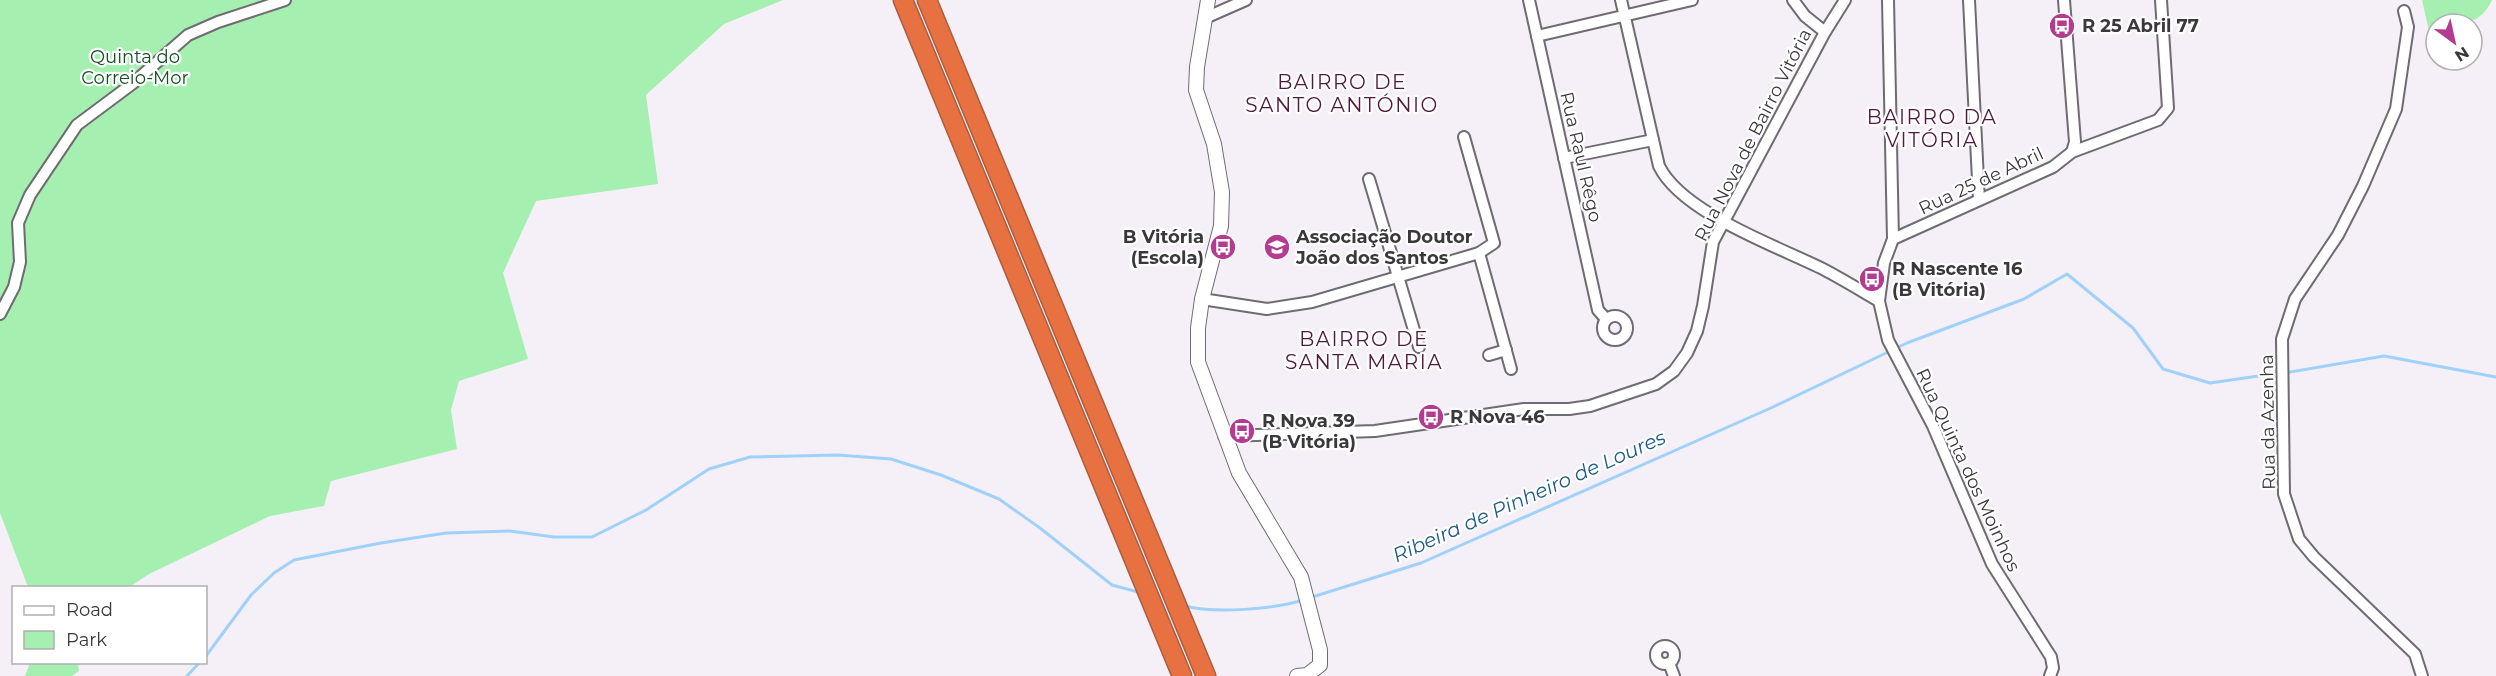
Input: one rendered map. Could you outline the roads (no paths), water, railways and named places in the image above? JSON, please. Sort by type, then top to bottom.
[{"type":"highway","points":[[903,0],[1182,676]]},
{"type":"highway","points":[[927,0],[1206,676]]},
{"type":"street","points":[[0,314],[14,287],[20,262],[18,223],[30,195],[77,125],[132,84],[188,35],[218,22],[285,0]]},
{"type":"street","points":[[1208,0],[1197,67],[1196,90],[1214,144],[1222,192],[1221,226],[1202,299],[1198,328],[1198,362],[1239,472],[1304,586],[1320,650],[1322,670],[1297,676]]},
{"type":"street","points":[[1205,18],[1246,0]]},
{"type":"street","name":"Rua Raul Rêgo","points":[[1528,0],[1598,310],[1606,319]]},
{"type":"street","points":[[1621,0],[1659,166],[1673,188],[1725,222],[1824,270],[1879,301],[1884,263],[1893,239],[1888,0]]},
{"type":"street","points":[[1537,36],[1692,0]]},
{"type":"street","points":[[1793,0],[1805,16],[1825,32]]},
{"type":"street","name":"Rua Nova de Bairro Vitória","points":[[1224,436],[1375,431],[1524,409],[1569,410],[1590,406],[1656,384],[1674,371],[1687,353],[1697,331],[1713,242],[1825,32],[1845,0]]},
{"type":"street","points":[[1969,0],[1979,200]]},
{"type":"street","points":[[2064,0],[2075,142],[2072,152]]},
{"type":"street","name":"Rua 25 de Abril","points":[[1893,239],[2053,167],[2072,152],[2158,120],[2168,108],[2161,0]]},
{"type":"street","name":"Rua da Azenha","points":[[2404,11],[2408,27],[2396,109],[2384,141],[2338,235],[2295,299],[2283,339],[2284,494],[2299,539],[2314,557],[2415,654],[2422,676]]},
{"type":"street","points":[[1202,299],[1267,309],[1311,302],[1479,254],[1494,243],[1464,137]]},
{"type":"street","points":[[1564,158],[1653,140]]},
{"type":"street","points":[[1369,178],[1419,347]]},
{"type":"street","points":[[1479,254],[1511,369]]},
{"type":"street","name":"Rua Quinta dos Moinhos","points":[[1879,301],[1888,339],[1933,426],[1992,564],[2051,657],[2053,668],[2050,676]]},
{"type":"street","points":[[1489,355],[1506,350]]},
{"type":"street","points":[[1668,663],[1674,676]]},
{"type":"waterway","name":"Ribeira de Pinheiro de Loures","points":[[1309,598],[1421,563],[1773,407],[1907,343],[2024,299],[2067,274],[2133,328],[2163,369],[2210,383],[2279,373]]},
{"type":"waterway","name":"Ribeira de Pinheiro de Loures","points":[[2285,373],[2384,356],[2496,377]]},
{"type":"waterway","name":"Ribeira de Pinheiro de Loures","points":[[207,655],[251,595],[274,573],[294,560],[446,533],[510,531],[554,537],[592,537],[646,510],[709,469],[750,457],[838,455],[891,459],[941,475],[999,499],[1112,585],[1142,593]]},
{"type":"waterway","name":"Ribeira de Pinheiro de Loures","points":[[1185,606],[1212,610],[1244,609],[1277,606],[1303,600]]},
{"type":"waterway","name":"Ribeira de Pinheiro de Loures","points":[[187,676],[198,664]]},
{"type":"place","name":"R 25 Abril 77","points":[[2062,26]]},
{"type":"place","name":"B Vitória (Escola)","points":[[1223,247]]},
{"type":"place","name":"Associação Doutor João dos Santos","points":[[1277,247]]},
{"type":"place","name":"R Nascente 16 (B Vitória)","points":[[1872,279]]},
{"type":"place","name":"R Nova 46","points":[[1431,417]]},
{"type":"place","name":"R Nova 39 (B Vitória)","points":[[1242,431]]},
{"type":"district","name":"BAIRRO DE SANTO ANTÓNIO","points":[[1342,94]]},
{"type":"district","name":"BAIRRO DA VITÓRIA","points":[[1932,128]]},
{"type":"district","name":"BAIRRO DE SANTA MARIA","points":[[1364,350]]},
{"type":"park label","name":"Quinta do Correio-Mor","points":[[135,67]]}]
